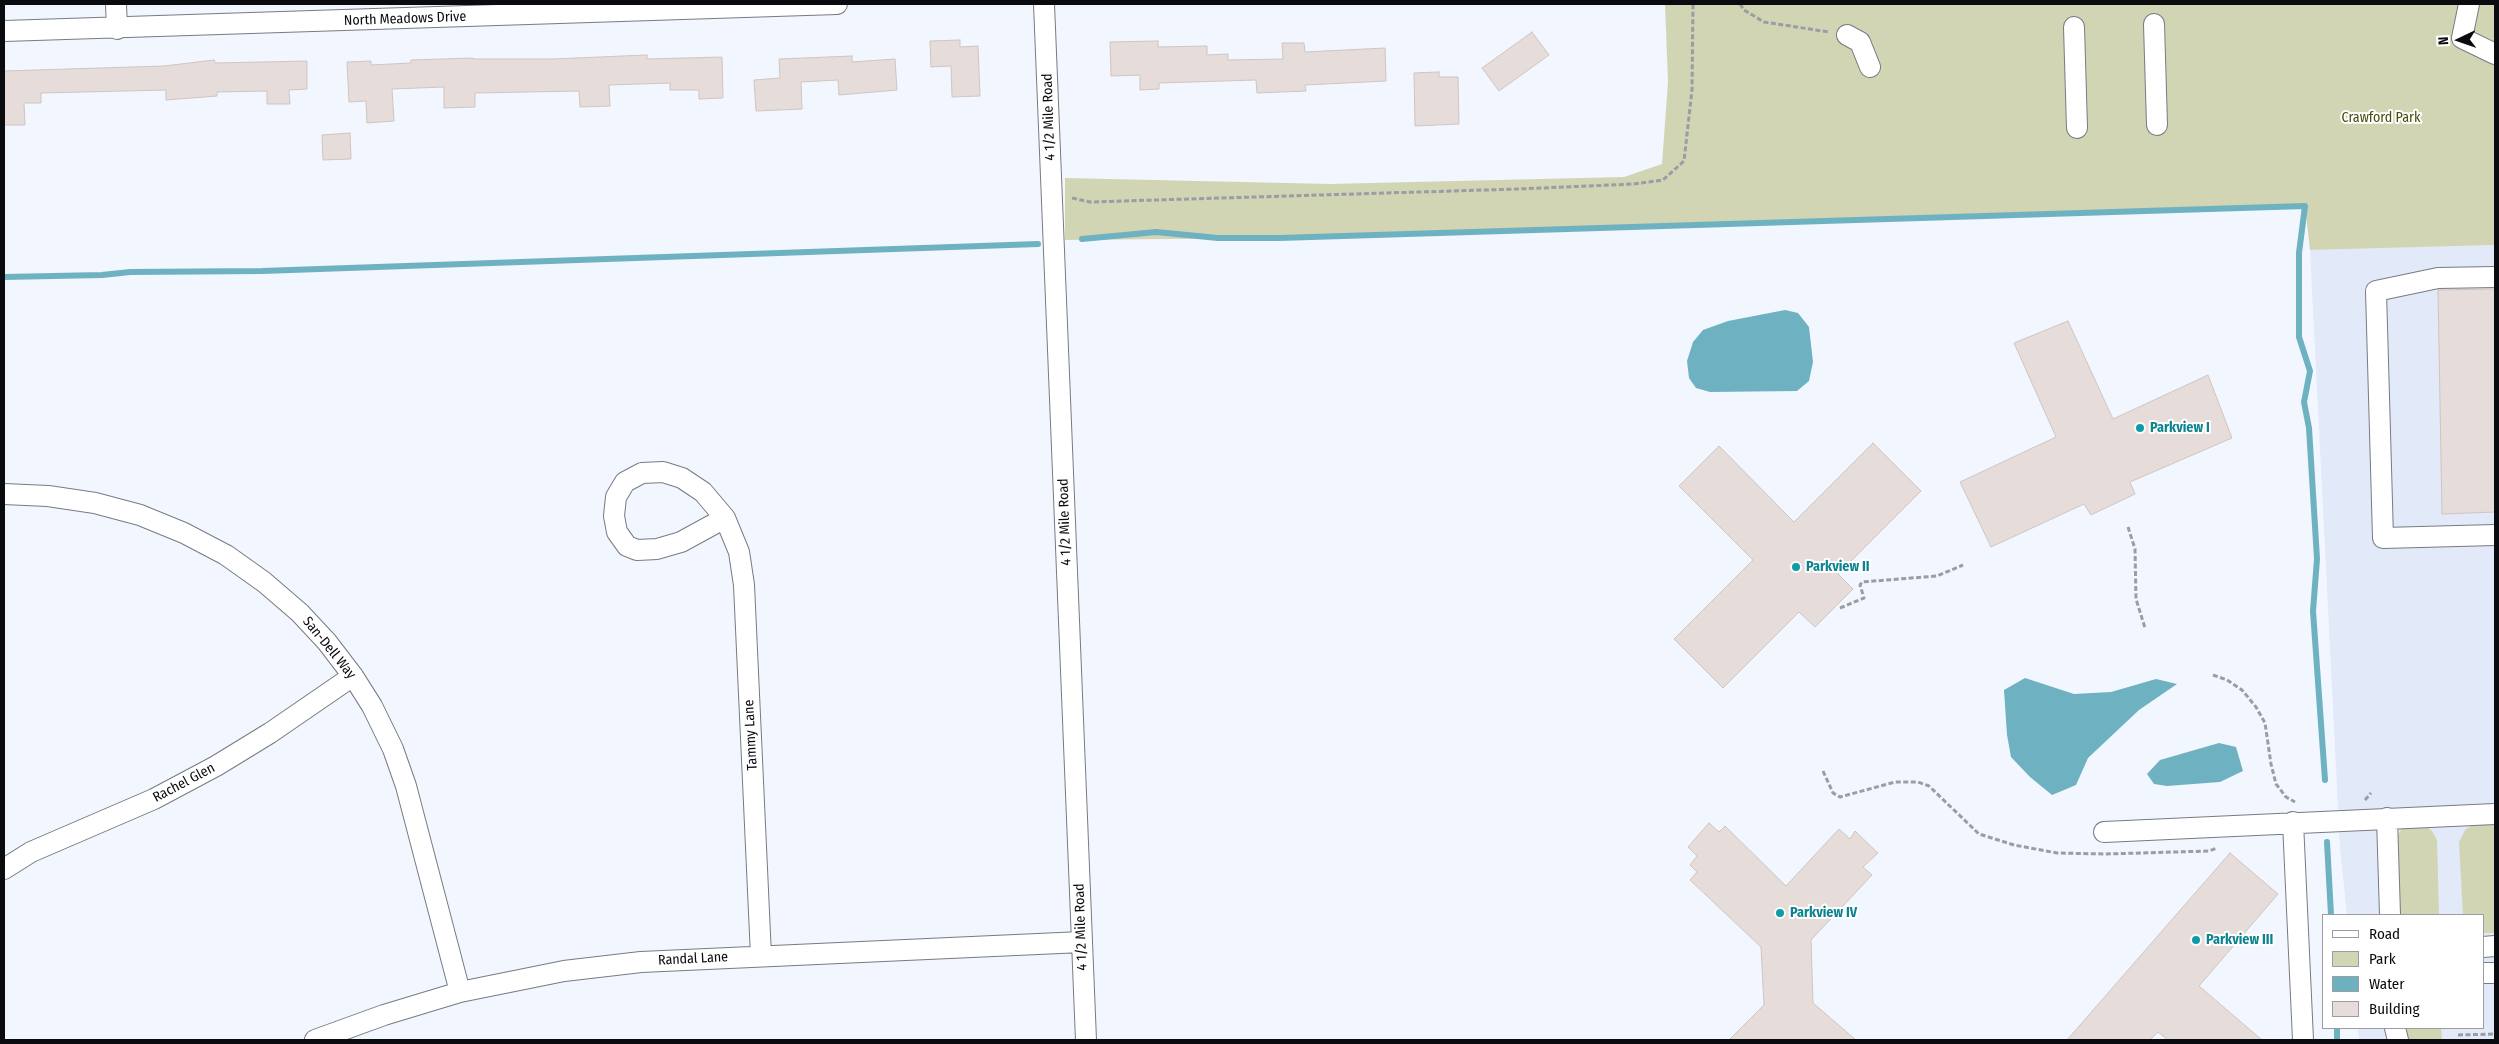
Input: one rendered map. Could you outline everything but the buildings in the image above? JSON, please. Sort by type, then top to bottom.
[{"type":"street","points":[[116,4],[116,29]]},
{"type":"street","name":"North Meadows Drive","points":[[4,31],[116,29],[422,11],[837,4]]},
{"type":"street","name":"4 1/2 Mile Road","points":[[1044,4],[1086,1040]]},
{"type":"street","points":[[2469,4],[2462,38],[2495,54]]},
{"type":"street","points":[[2154,24],[2157,125]]},
{"type":"street","points":[[2074,27],[2076,128]]},
{"type":"street","points":[[1846,34],[1860,42],[1870,67]]},
{"type":"street","points":[[2495,277],[2438,278],[2376,291],[2383,538],[2495,535]]},
{"type":"street","name":"Tammy Lane","points":[[725,518],[681,542],[657,549],[637,550],[627,546],[618,532],[614,516],[616,497],[625,482],[642,473],[664,472],[682,478],[703,492],[725,518],[740,552],[744,585],[761,956]]},
{"type":"street","name":"San-Dell Way","points":[[4,494],[48,496],[95,503],[140,515],[184,533],[226,555],[264,582],[300,613],[327,642],[353,676],[372,706],[392,749],[406,786],[460,992]]},
{"type":"street","name":"Rachel Glen","points":[[4,869],[31,852],[154,799],[216,766],[353,676]]},
{"type":"street","points":[[2296,813],[2303,1040]]},
{"type":"street","points":[[2104,832],[2296,813],[2387,818],[2495,814]]},
{"type":"street","points":[[2387,818],[2390,914]]},
{"type":"street","name":"Randal Lane","points":[[315,1040],[384,1015],[460,992],[573,970],[641,962],[1082,942]]},
{"type":"path","points":[[1052,194],[1090,202],[1634,184],[1663,180],[1684,161],[1692,90],[1693,4]]},
{"type":"path","points":[[1740,4],[1744,10],[1764,22],[1846,34]]},
{"type":"path","points":[[2128,527],[2135,550],[2136,598],[2146,628]]},
{"type":"path","points":[[1840,608],[1864,598],[1860,585],[1862,582],[1937,576],[1963,565]]},
{"type":"path","points":[[2213,675],[2227,680],[2242,690],[2256,707],[2265,723],[2276,784],[2296,813]]},
{"type":"path","points":[[1823,770],[1833,793],[1840,797],[1894,782],[1918,782],[1929,786],[1979,834],[2014,845],[2056,853],[2106,854],[2209,851],[2221,846]]},
{"type":"path","points":[[2358,802],[2366,800],[2371,793]]},
{"type":"path","points":[[2458,1035],[2495,1034]]},
{"type":"shaded area","points":[[2495,245],[2495,1040],[2359,1040],[2358,1029],[2484,1029],[2484,914],[2347,914],[2340,847],[2310,250]]},
{"type":"green space","name":"Crawford Park","points":[[1665,4],[2495,4],[2495,245],[2310,250],[2305,206],[1279,238],[1065,240],[1065,178],[1330,184],[1624,177],[1662,164],[1668,82]]},
{"type":"green space","points":[[2495,823],[2495,933],[2484,933],[2484,914],[2463,914],[2459,842],[2465,830],[2474,824]]},
{"type":"green space","points":[[2424,825],[2432,831],[2437,840],[2439,914],[2400,914],[2397,837],[2402,828]]},
{"type":"green space","points":[[2405,1029],[2441,1029],[2442,1040],[2407,1040]]},
{"type":"water","points":[[1785,310],[1798,313],[1809,327],[1813,362],[1809,381],[1797,391],[1710,392],[1696,388],[1689,378],[1687,361],[1693,342],[1703,330],[1728,321]]},
{"type":"water","points":[[2025,678],[2074,694],[2111,692],[2156,679],[2177,684],[2139,710],[2088,758],[2076,785],[2052,795],[2030,777],[2011,757],[2007,735],[2004,690]]},
{"type":"water","points":[[2219,743],[2236,747],[2243,771],[2220,782],[2167,786],[2154,784],[2147,774],[2160,760]]},
{"type":"waterway","points":[[1082,239],[1156,232],[1218,238],[1279,238],[2305,206],[2299,253],[2299,337],[2310,371],[2304,402],[2309,428],[2317,559],[2313,611],[2325,780]]},
{"type":"waterway","points":[[4,277],[102,275],[130,272],[262,271],[1038,244]]},
{"type":"waterway","points":[[2327,842],[2331,914]]},
{"type":"waterway","points":[[2337,1029],[2337,1040]]},
{"type":"place","name":"Parkview I","points":[[2140,428]]},
{"type":"place","name":"Parkview II","points":[[1796,567]]},
{"type":"place","name":"Parkview IV","points":[[1780,913]]},
{"type":"place","name":"Parkview III","points":[[2196,940]]}]
